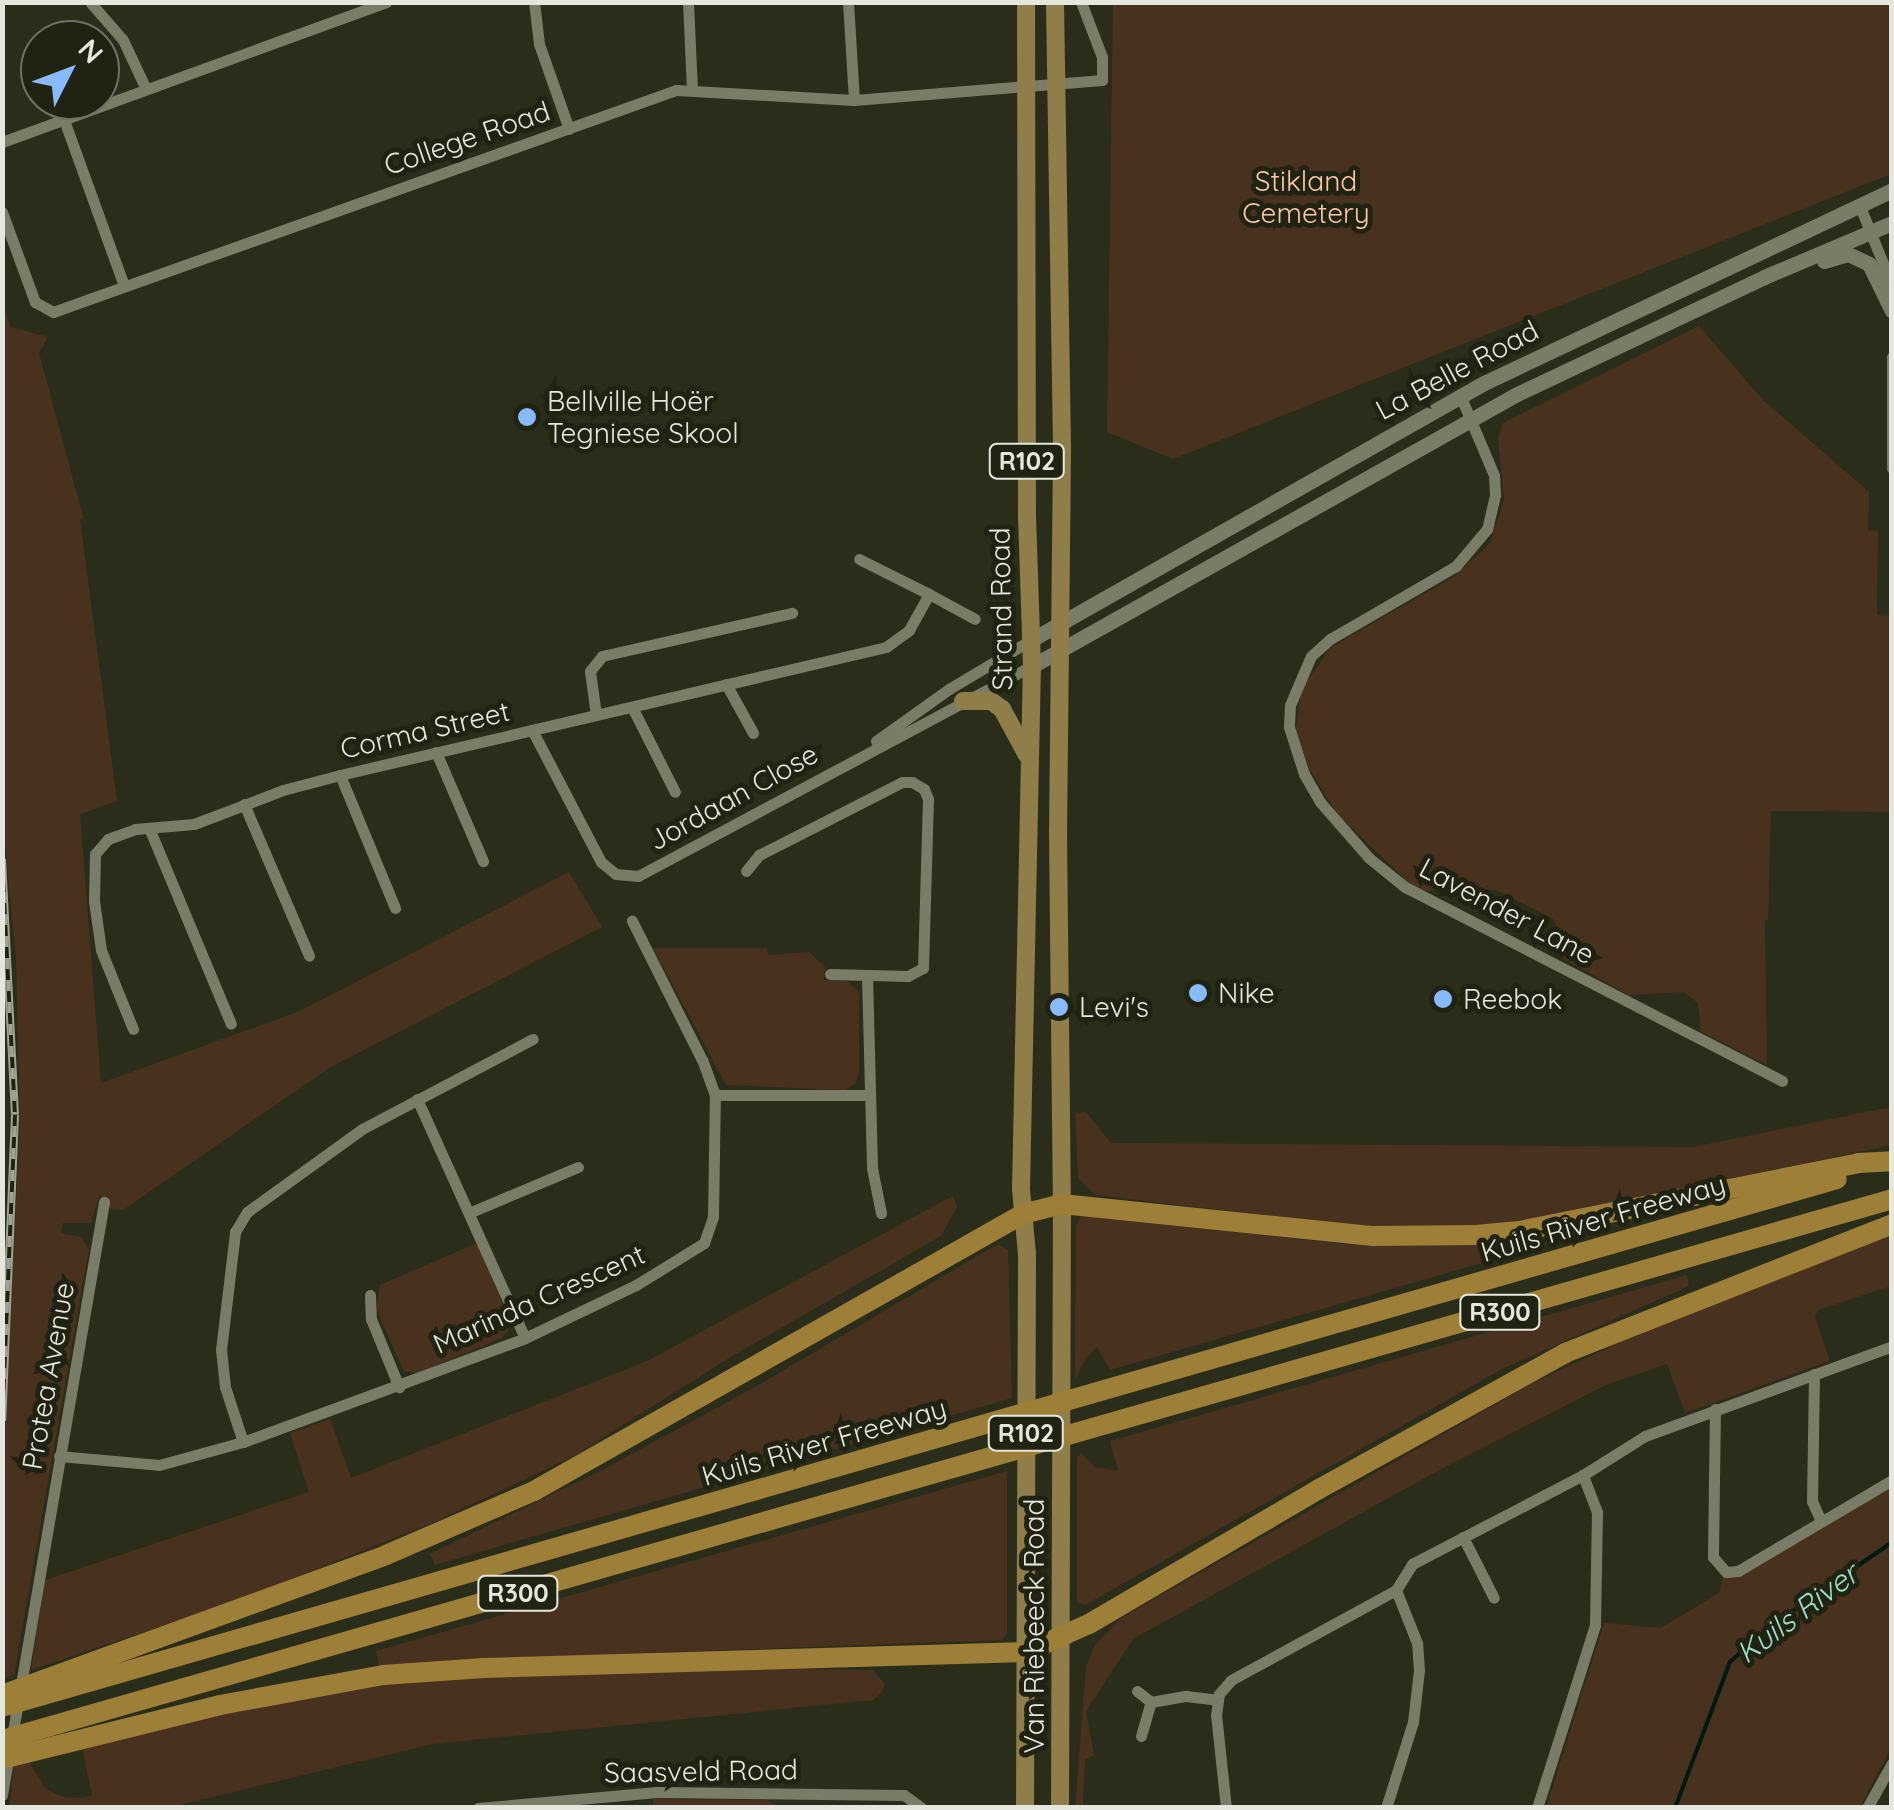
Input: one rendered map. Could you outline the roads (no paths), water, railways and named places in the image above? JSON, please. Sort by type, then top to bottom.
[{"type":"highway","points":[[2,1694],[386,1555],[534,1492],[1023,1214],[1062,1204],[1373,1236],[1476,1234],[1518,1231],[1858,1163],[1892,1162]]},
{"type":"highway","name":"Kuils River Freeway","points":[[2,1707],[1892,1162]]},
{"type":"highway","name":"R300","points":[[2,1740],[1892,1199]]},
{"type":"highway","points":[[2,1759],[286,1691],[418,1672],[1026,1652],[1062,1638],[1565,1353],[1892,1224]]},
{"type":"main road","name":"Strand Road","points":[[1023,1214],[1032,666],[1026,2]]},
{"type":"main road","name":"Strand Road","points":[[1055,2],[1059,83],[1062,1204]]},
{"type":"main road","name":"La Belle Road","points":[[1030,640],[1460,395],[1892,190]]},
{"type":"main road","name":"La Belle Road","points":[[1032,666],[1471,418],[1610,348],[1892,223]]},
{"type":"main road","points":[[1800,261],[1822,262],[1848,254],[1865,261],[1872,267],[1891,306]]},
{"type":"main road","points":[[963,700],[992,701],[1002,709],[1029,760]]},
{"type":"main road","name":"Van Riebeeck Road","points":[[1060,1808],[1062,1204]]},
{"type":"main road","name":"Van Riebeeck Road","points":[[1023,1214],[1024,1808]]},
{"type":"street","points":[[90,2],[122,40],[146,89]]},
{"type":"street","points":[[120,99],[386,2]]},
{"type":"street","points":[[534,2],[539,44],[569,129]]},
{"type":"street","points":[[688,2],[692,89]]},
{"type":"street","points":[[848,2],[854,100]]},
{"type":"street","name":"College Road","points":[[2,212],[33,297],[42,309],[59,311],[692,89],[854,100],[1102,80],[1102,57],[1082,2]]},
{"type":"street","points":[[2,142],[64,120],[124,286]]},
{"type":"street","points":[[1859,204],[1887,276],[1891,306]]},
{"type":"street","points":[[1892,357],[1892,468]]},
{"type":"street","name":"Lavender Lane","points":[[1460,395],[1494,475],[1495,495],[1486,529],[1456,566],[1330,639],[1310,656],[1296,683],[1290,716],[1294,749],[1304,774],[1320,802],[1370,858],[1405,886],[1782,1080]]},
{"type":"street","points":[[859,559],[976,619]]},
{"type":"street","name":"Corma Street","points":[[133,1029],[101,950],[93,865],[100,844],[108,839],[149,828],[194,824],[244,804],[340,776],[886,647],[905,634],[929,594]]},
{"type":"street","points":[[596,715],[590,670],[602,656],[792,613]]},
{"type":"street","name":"Jordaan Close","points":[[861,754],[949,689],[1030,640]]},
{"type":"street","name":"Jordaan Close","points":[[532,730],[602,862],[616,874],[629,877],[664,864],[861,754],[1032,666]]},
{"type":"street","points":[[726,684],[753,733]]},
{"type":"street","points":[[632,707],[676,792]]},
{"type":"street","points":[[436,752],[482,861]]},
{"type":"street","points":[[340,776],[395,908]]},
{"type":"street","points":[[746,870],[759,856],[895,786],[909,781],[920,786],[928,799],[925,962],[919,972],[908,976],[830,974]]},
{"type":"street","points":[[244,804],[309,956]]},
{"type":"street","points":[[149,828],[231,1024]]},
{"type":"street","name":"Marinda Crescent","points":[[59,1456],[159,1465],[243,1442],[399,1388],[524,1338],[636,1285],[704,1243],[713,1217],[715,1095],[632,921]]},
{"type":"street","points":[[867,975],[872,1168],[881,1213]]},
{"type":"street","points":[[243,1442],[222,1371],[235,1232],[247,1212],[362,1128],[533,1039]]},
{"type":"street","points":[[715,1095],[869,1096]]},
{"type":"street","points":[[417,1098],[524,1338]]},
{"type":"street","points":[[470,1212],[578,1167]]},
{"type":"street","name":"Protea Avenue","points":[[2,1795],[104,1202]]},
{"type":"street","points":[[370,1295],[372,1319],[399,1388]]},
{"type":"street","points":[[1226,1808],[1216,1738],[1217,1700],[1240,1674],[1396,1590],[1408,1567],[1583,1475],[1645,1436],[1892,1346]]},
{"type":"street","points":[[1814,1374],[1812,1501],[1821,1521]]},
{"type":"street","points":[[1715,1409],[1714,1557],[1718,1567],[1738,1571],[1892,1480]]},
{"type":"street","points":[[1537,1808],[1596,1625],[1596,1512],[1583,1475]]},
{"type":"street","points":[[1464,1537],[1494,1598]]},
{"type":"street","points":[[1386,1808],[1413,1722],[1419,1670],[1418,1643],[1396,1590]]},
{"type":"street","points":[[1136,1691],[1151,1702],[1186,1696],[1217,1700]]},
{"type":"street","points":[[1141,1736],[1151,1702]]},
{"type":"street","points":[[1867,1808],[1892,1762]]},
{"type":"street","name":"Saasveld Road","points":[[478,1808],[657,1792],[791,1801],[904,1795],[922,1808]]},
{"type":"waterway","name":"Kuils River","points":[[1675,1808],[1730,1662],[1767,1629],[1892,1542]]},
{"type":"railway","points":[[2,859],[15,1115],[2,1421]]},
{"type":"place","name":"Bellville Hoër Tegniese Skool","points":[[527,417]]},
{"type":"place","name":"Nike","points":[[1198,993]]},
{"type":"place","name":"Reebok","points":[[1443,999]]},
{"type":"place","name":"Levi's","points":[[1059,1007]]},
{"type":"park label","name":"Stikland Cemetery","points":[[1306,197]]}]
